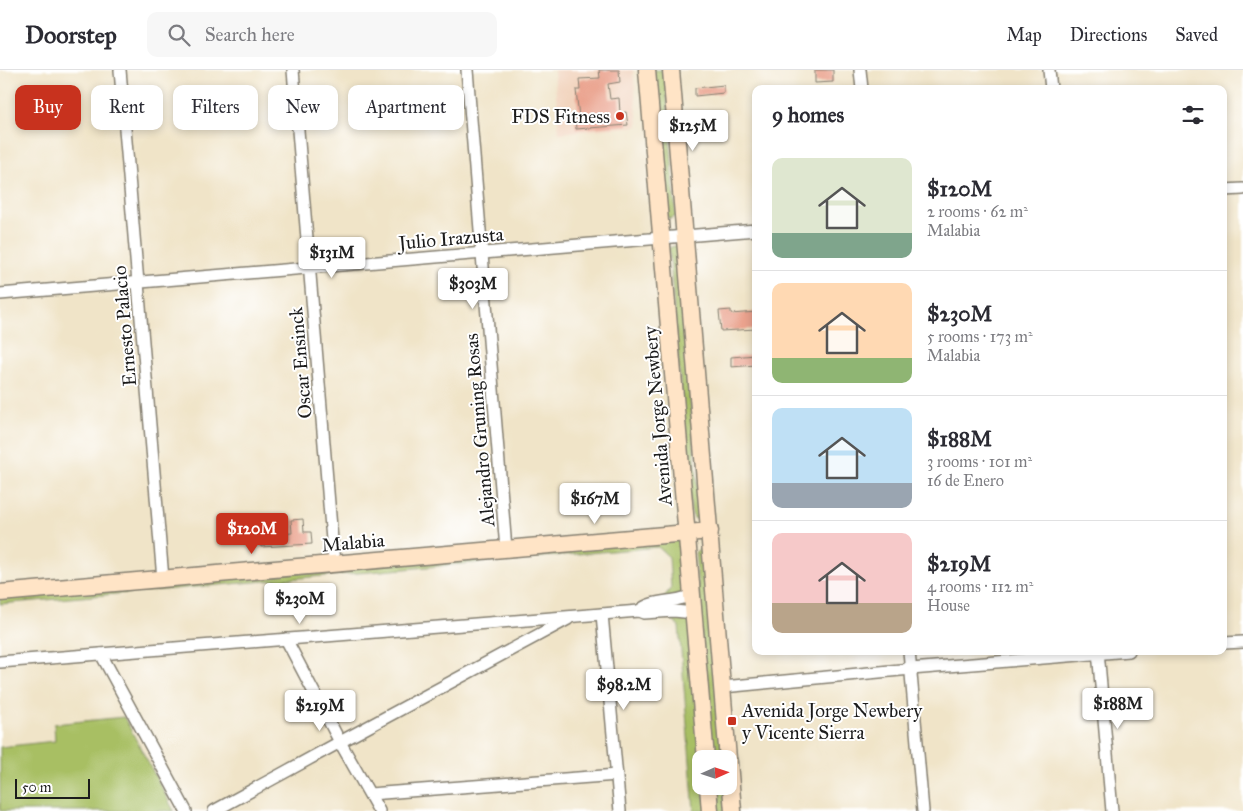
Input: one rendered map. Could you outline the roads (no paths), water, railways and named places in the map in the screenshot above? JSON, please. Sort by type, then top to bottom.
[{"type":"main road","name":"Avenida Jorge Newbery","points":[[647,70],[705,750]]},
{"type":"main road","points":[[671,70],[728,750]]},
{"type":"main road","name":"Malabia","points":[[0,593],[710,531]]},
{"type":"main road","points":[[709,795],[710,811]]},
{"type":"main road","points":[[732,795],[733,811]]},
{"type":"street","name":"Ernesto Palacio","points":[[120,70],[163,579]]},
{"type":"street","name":"Oscar Ensinck","points":[[293,70],[334,564]]},
{"type":"street","name":"Alejandro Gruning Rosas","points":[[467,70],[506,549]]},
{"type":"street","points":[[860,70],[862,85]]},
{"type":"street","points":[[1049,70],[1051,85]]},
{"type":"street","points":[[1227,190],[1243,189]]},
{"type":"street","name":"Julio Irazusta","points":[[0,294],[752,230]]},
{"type":"street","points":[[639,611],[643,607],[656,603],[692,596]]},
{"type":"street","points":[[0,662],[639,611],[644,613],[674,611],[694,613]]},
{"type":"street","points":[[602,614],[620,811]]},
{"type":"street","points":[[214,811],[573,616]]},
{"type":"street","points":[[286,639],[340,742],[380,811]]},
{"type":"street","points":[[1227,644],[1243,642]]},
{"type":"street","points":[[101,654],[186,811]]},
{"type":"street","points":[[909,655],[923,811]]},
{"type":"street","points":[[722,687],[1065,655]]},
{"type":"street","points":[[1098,655],[1112,811]]},
{"type":"street","points":[[370,794],[617,775]]},
{"type":"place","name":"FDS Fitness","points":[[620,116]]},
{"type":"place","name":"Avenida Jorge Newbery y Vicente Sierra","points":[[732,721]]}]
